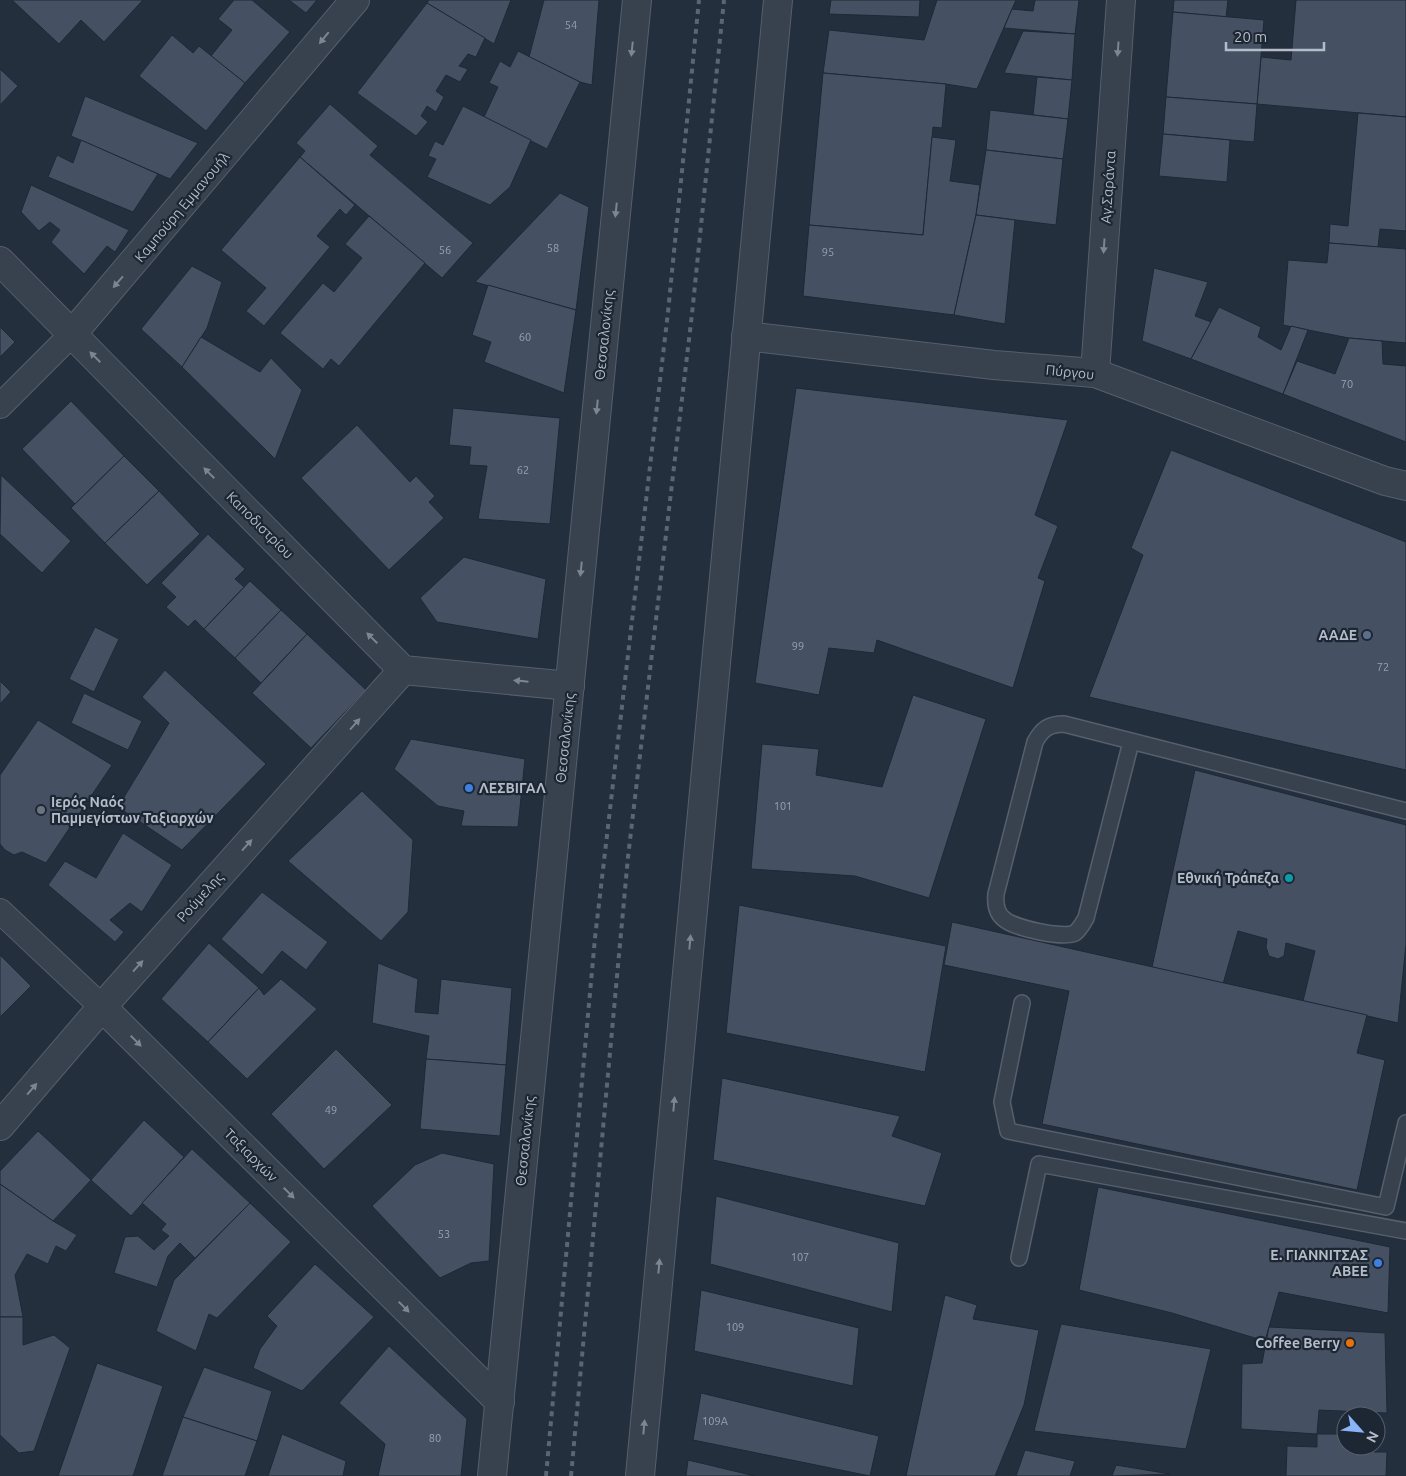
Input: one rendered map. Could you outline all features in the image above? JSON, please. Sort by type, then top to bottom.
[{"type":"street","name":"Καμπούρη Εμμανουήλ","points":[[0,406],[72,334],[153,242],[355,0]]},
{"type":"street","name":"Θεσσαλονίκης","points":[[492,1476],[637,0]]},
{"type":"street","points":[[640,1476],[778,0]]},
{"type":"street","name":"Αγ.Σαράντα","points":[[1095,373],[1121,0]]},
{"type":"street","name":"Καποδιστρίου","points":[[0,261],[403,670]]},
{"type":"street","name":"Πύργου","points":[[746,336],[994,365],[1095,373],[1385,481],[1406,486]]},
{"type":"street","points":[[403,670],[570,686]]},
{"type":"street","name":"Ρούμελης","points":[[0,1126],[102,1007],[403,670]]},
{"type":"street","name":"Ταξιαρχών","points":[[0,911],[102,1007],[500,1402]]},
{"type":"lane","points":[[1131,742],[1086,918],[1082,926],[1066,936],[1005,920],[998,913],[995,904],[996,894],[1035,742],[1039,734],[1046,727],[1055,724],[1064,724],[1406,811]]},
{"type":"lane","points":[[1022,1002],[1002,1102],[1008,1130],[1386,1207],[1406,1123]]},
{"type":"lane","points":[[1019,1258],[1039,1164],[1406,1231]]},
{"type":"building","points":[[12,0],[143,0],[104,42],[81,20],[59,44]]},
{"type":"building","points":[[234,0],[252,0],[290,32],[245,83],[211,56],[232,30],[218,19]]},
{"type":"building","points":[[289,0],[317,0],[306,13]]},
{"type":"building","points":[[429,0],[511,0],[494,44],[427,3]]},
{"type":"building","points":[[544,0],[599,0],[592,85],[580,82],[529,57]]},
{"type":"building","points":[[831,0],[920,0],[919,17],[829,14]]},
{"type":"building","points":[[937,0],[1016,0],[977,89],[946,84],[823,73],[829,30],[924,40]]},
{"type":"building","points":[[1035,0],[1079,0],[1075,34],[1004,28],[1012,9],[1033,11]]},
{"type":"building","points":[[1174,0],[1228,0],[1226,17],[1173,12]]},
{"type":"building","points":[[1296,0],[1406,0],[1406,117],[1257,104],[1261,57],[1291,60]]},
{"type":"building","points":[[427,3],[485,38],[476,57],[468,54],[459,66],[468,69],[460,82],[446,75],[436,91],[444,97],[436,112],[427,106],[421,116],[428,122],[416,136],[357,93]]},
{"type":"building","points":[[1173,12],[1264,20],[1257,104],[1166,97]]},
{"type":"building","points":[[1023,31],[1075,34],[1072,80],[1004,73]]},
{"type":"building","points":[[172,35],[193,53],[199,46],[245,83],[206,131],[139,76]]},
{"type":"building","points":[[518,51],[580,82],[547,149],[484,117],[498,87],[489,83],[500,61],[510,67]]},
{"type":"building","points":[[0,69],[18,86],[0,105]]},
{"type":"building","points":[[823,73],[946,84],[942,128],[933,127],[923,235],[809,225]]},
{"type":"building","points":[[1037,77],[1072,80],[1068,119],[1033,115]]},
{"type":"building","points":[[85,96],[198,143],[170,179],[71,136]]},
{"type":"building","points":[[1166,97],[1257,104],[1254,142],[1163,134]]},
{"type":"building","points":[[330,104],[378,146],[370,155],[473,243],[442,278],[300,157],[305,151],[296,143]]},
{"type":"building","points":[[463,106],[531,140],[510,187],[490,205],[427,177],[436,159],[428,156],[435,141],[443,145]]},
{"type":"building","points":[[990,110],[1068,119],[1063,159],[986,150]]},
{"type":"building","points":[[1358,113],[1406,117],[1406,231],[1380,229],[1378,247],[1329,243],[1330,224],[1348,226]]},
{"type":"building","points":[[1163,134],[1230,140],[1227,182],[1159,176]]},
{"type":"building","points":[[932,137],[956,140],[950,181],[980,185],[976,215],[954,315],[803,296],[809,225],[923,235]]},
{"type":"building","points":[[81,140],[158,174],[133,212],[48,177],[57,155],[73,163]]},
{"type":"building","points":[[986,150],[1063,159],[1056,225],[976,215]]},
{"type":"building","points":[[300,157],[355,205],[346,215],[340,209],[317,236],[330,247],[264,326],[246,311],[266,288],[221,250]]},
{"type":"building","points":[[31,185],[129,230],[115,252],[107,246],[84,274],[51,242],[60,230],[50,222],[39,231],[21,212]]},
{"type":"building","points":[[560,193],[589,207],[576,310],[475,282]]},
{"type":"building","points":[[976,215],[1015,220],[1005,324],[954,315]]},
{"type":"building","points":[[369,216],[425,263],[339,366],[331,359],[323,369],[280,333],[323,283],[334,292],[362,258],[345,244]]},
{"type":"building","points":[[1329,243],[1406,249],[1406,343],[1349,338],[1283,325],[1288,260],[1327,263]]},
{"type":"building","points":[[192,266],[222,282],[207,328],[182,367],[141,329]]},
{"type":"building","points":[[1154,268],[1208,282],[1195,316],[1211,322],[1191,359],[1142,341]]},
{"type":"building","points":[[488,285],[576,310],[564,393],[484,362],[491,342],[472,335]]},
{"type":"building","points":[[1219,307],[1261,327],[1258,337],[1281,350],[1291,326],[1308,330],[1283,394],[1191,359]]},
{"type":"building","points":[[0,327],[15,342],[0,357]]},
{"type":"building","points":[[201,337],[260,372],[271,358],[302,390],[275,459],[182,367]]},
{"type":"building","points":[[1349,338],[1382,341],[1383,364],[1406,366],[1406,442],[1283,394],[1297,361],[1335,374]]},
{"type":"building","points":[[796,388],[1068,420],[1035,515],[1058,526],[1038,578],[1045,581],[1013,688],[877,640],[874,653],[829,648],[819,695],[755,683]]},
{"type":"building","points":[[71,401],[124,456],[75,504],[22,449]]},
{"type":"building","points":[[453,408],[560,418],[550,524],[478,519],[487,466],[469,465],[471,447],[449,445]]},
{"type":"building","points":[[357,425],[410,482],[416,476],[435,496],[429,502],[444,518],[389,570],[301,478]]},
{"type":"building","points":[[1171,450],[1406,542],[1406,770],[1089,697],[1143,555],[1131,548]]},
{"type":"building","points":[[124,456],[159,491],[105,543],[71,508]]},
{"type":"building","points":[[1,475],[71,541],[42,573],[0,534]]},
{"type":"building","points":[[159,491],[200,534],[147,585],[105,543]]},
{"type":"building","points":[[208,534],[245,569],[235,579],[244,587],[204,629],[195,620],[188,627],[166,607],[176,597],[161,583]]},
{"type":"building","points":[[464,557],[546,579],[538,639],[437,622],[420,598]]},
{"type":"building","points":[[250,581],[281,610],[235,658],[204,629]]},
{"type":"building","points":[[281,610],[307,634],[261,683],[235,658]]},
{"type":"building","points":[[95,627],[119,639],[94,692],[69,679]]},
{"type":"building","points":[[307,634],[366,690],[311,748],[252,693]]},
{"type":"building","points":[[165,670],[266,764],[182,850],[118,807],[169,723],[142,697]]},
{"type":"building","points":[[0,681],[11,692],[0,704]]},
{"type":"building","points":[[84,693],[142,721],[128,750],[71,723]]},
{"type":"building","points":[[913,695],[986,719],[929,898],[855,876],[751,869],[762,744],[819,749],[816,775],[882,787]]},
{"type":"building","name":"Ιερός Ναός Παμμεγίστων Ταξιαρχών","points":[[38,720],[112,765],[46,863],[22,852],[14,855],[5,850],[0,844],[0,775]]},
{"type":"building","name":"ΛΕΣΒΙΓΑΛ","points":[[411,739],[525,759],[518,827],[461,826],[464,811],[438,806],[394,769]]},
{"type":"building","name":"Εθνική Τράπεζα","points":[[1195,770],[1406,825],[1406,944],[1398,1023],[1303,1001],[1315,951],[1286,943],[1284,956],[1278,959],[1269,956],[1266,947],[1267,939],[1238,931],[1223,984],[1152,967]]},
{"type":"building","points":[[362,791],[413,840],[408,912],[381,941],[288,861]]},
{"type":"building","points":[[123,833],[172,865],[142,912],[130,903],[110,920],[124,932],[115,942],[48,885],[65,861],[96,878]]},
{"type":"building","points":[[262,892],[328,942],[306,970],[282,951],[262,975],[221,939]]},
{"type":"building","points":[[739,905],[946,946],[925,1072],[726,1033]]},
{"type":"building","points":[[952,922],[1367,1015],[1357,1053],[1385,1060],[1357,1190],[1042,1124],[1069,991],[944,965]]},
{"type":"building","points":[[209,943],[259,988],[208,1042],[161,999]]},
{"type":"building","points":[[0,955],[31,986],[0,1017]]},
{"type":"building","points":[[378,963],[418,979],[415,1012],[438,1014],[441,979],[512,988],[506,1065],[426,1059],[429,1036],[372,1023]]},
{"type":"building","points":[[281,979],[317,1009],[247,1079],[208,1042],[259,988],[264,995]]},
{"type":"building","points":[[336,1049],[392,1105],[324,1169],[271,1114]]},
{"type":"building","points":[[426,1059],[506,1065],[500,1136],[420,1129]]},
{"type":"building","points":[[722,1078],[900,1116],[892,1136],[942,1153],[925,1206],[713,1160]]},
{"type":"building","points":[[144,1120],[184,1157],[131,1216],[91,1180]]},
{"type":"building","points":[[38,1131],[91,1180],[53,1221],[0,1184],[0,1171]]},
{"type":"building","points":[[192,1149],[250,1203],[195,1258],[180,1243],[168,1256],[157,1287],[114,1273],[125,1237],[138,1236],[154,1250],[169,1236],[161,1230],[166,1224],[142,1203]]},
{"type":"building","points":[[442,1153],[494,1164],[489,1261],[471,1263],[440,1278],[372,1206],[415,1165]]},
{"type":"building","points":[[0,1184],[53,1221],[77,1235],[66,1251],[56,1246],[48,1264],[27,1254],[15,1275],[23,1317],[0,1317]]},
{"type":"building","points":[[1098,1187],[1390,1247],[1388,1313],[1279,1292],[1265,1341],[1172,1313],[1079,1290]]},
{"type":"building","points":[[716,1196],[899,1243],[892,1312],[710,1264]]},
{"type":"building","points":[[250,1203],[291,1242],[217,1318],[209,1314],[196,1351],[156,1331],[174,1280]]},
{"type":"building","points":[[315,1264],[374,1317],[302,1391],[253,1368],[260,1349],[277,1326],[267,1316]]},
{"type":"building","points":[[701,1290],[859,1328],[853,1386],[694,1351]]},
{"type":"building","points":[[945,1295],[977,1305],[973,1319],[1039,1330],[1024,1405],[995,1476],[906,1476]]},
{"type":"building","points":[[0,1317],[23,1317],[23,1345],[54,1335],[70,1348],[34,1451],[19,1453],[0,1435]]},
{"type":"building","points":[[1061,1324],[1211,1349],[1186,1449],[1034,1431]]},
{"type":"building","points":[[1269,1327],[1385,1333],[1387,1413],[1386,1406],[1336,1406],[1336,1411],[1319,1410],[1317,1434],[1241,1429],[1242,1364],[1262,1363]]},
{"type":"building","points":[[389,1346],[467,1419],[461,1476],[378,1476],[385,1444],[339,1403]]},
{"type":"building","points":[[97,1363],[163,1386],[133,1476],[58,1476]]},
{"type":"building","points":[[204,1367],[272,1391],[257,1441],[183,1417]]},
{"type":"building","points":[[701,1393],[879,1436],[870,1476],[693,1440]]},
{"type":"building","points":[[183,1417],[257,1441],[245,1476],[162,1476]]},
{"type":"building","points":[[282,1434],[346,1461],[343,1476],[268,1476]]},
{"type":"building","points":[[1317,1434],[1336,1434],[1336,1456],[1386,1456],[1387,1452],[1386,1476],[1286,1476],[1287,1446],[1317,1447]]},
{"type":"building","points":[[1025,1450],[1075,1461],[1070,1476],[1016,1476]]},
{"type":"building","points":[[688,1460],[755,1476],[686,1476]]},
{"type":"building","points":[[1116,1465],[1170,1474],[1112,1476]]},
{"type":"railway","points":[[546,1476],[595,938],[668,312],[699,0]]},
{"type":"railway","points":[[571,1476],[628,857],[692,314],[724,0]]},
{"type":"place","name":"ΑΑΔΕ","points":[[1367,635]]},
{"type":"place","name":"ΛΕΣΒΙΓΑΛ","points":[[469,788]]},
{"type":"place","name":"Ιερός Ναός Παμμεγίστων Ταξιαρχών","points":[[41,810]]},
{"type":"place","name":"Εθνική Τράπεζα","points":[[1289,878]]},
{"type":"place","name":"Ε. ΓΙΑΝΝΙΤΣΑΣ ΑΒΕΕ","points":[[1378,1263]]},
{"type":"place","name":"Coffee Berry","points":[[1350,1343]]}]
